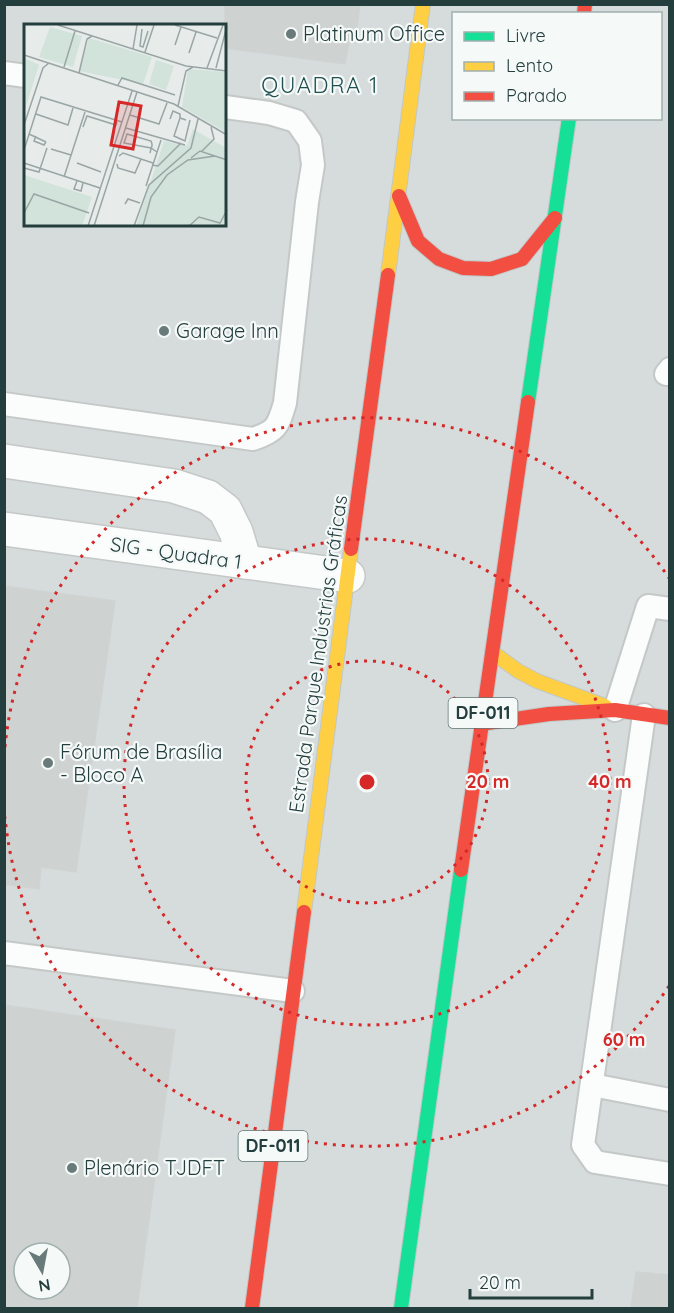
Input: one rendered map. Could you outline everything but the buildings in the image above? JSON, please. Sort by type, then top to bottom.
[{"type":"main road","name":"Estrada Parque Indústrias Gráficas","points":[[252,1308],[423,4]]},
{"type":"main road","name":"DF-011","points":[[401,1308],[481,724],[569,120]]},
{"type":"main road","points":[[398,194],[418,241],[439,259],[463,268],[491,269],[522,259],[555,218]]},
{"type":"main road","points":[[492,652],[518,671],[537,681],[615,710],[669,718]]},
{"type":"main road","points":[[481,724],[549,714],[615,710]]},
{"type":"street","points":[[4,461],[174,486],[208,497],[225,510],[236,532],[245,562]]},
{"type":"street","name":"SIG - Quadra 1","points":[[4,529],[348,576]]},
{"type":"lane","points":[[4,73],[24,76]]},
{"type":"lane","points":[[4,404],[253,439],[270,433],[279,423],[285,403],[313,165],[310,141],[296,121],[268,113],[226,106]]},
{"type":"lane","points":[[615,710],[648,606],[669,609]]},
{"type":"lane","points":[[645,715],[582,1145],[595,1162],[669,1174]]},
{"type":"lane","points":[[4,953],[293,991]]},
{"type":"lane","points":[[592,1084],[669,1100]]},
{"type":"shaded area","points":[[5,5],[669,5],[669,1308],[5,1308]]},
{"type":"traffic: fast","points":[[528,402],[569,120]]},
{"type":"traffic: fast","points":[[401,1308],[461,870]]},
{"type":"traffic: slow","points":[[388,275],[423,4]]},
{"type":"traffic: slow","points":[[304,912],[351,549]]},
{"type":"traffic: slow","points":[[492,652],[518,671],[537,681],[605,706]]},
{"type":"traffic: jam","points":[[584,12],[585,4]]},
{"type":"traffic: jam","points":[[399,196],[418,241],[439,259],[463,268],[491,269],[522,259],[555,218]]},
{"type":"traffic: jam","points":[[351,549],[388,275]]},
{"type":"traffic: jam","points":[[461,870],[528,402]]},
{"type":"traffic: jam","points":[[481,724],[549,714],[615,710],[670,718]]},
{"type":"traffic: jam","points":[[252,1308],[304,912]]},
{"type":"place","name":"Platinum Office","points":[[291,34]]},
{"type":"place","name":"Garage Inn","points":[[164,331]]},
{"type":"place","name":"Fórum de Brasília - Bloco A","points":[[48,763]]},
{"type":"place","name":"Plenário TJDFT","points":[[72,1168]]},
{"type":"district","name":"QUADRA 1","points":[[320,85]]}]
